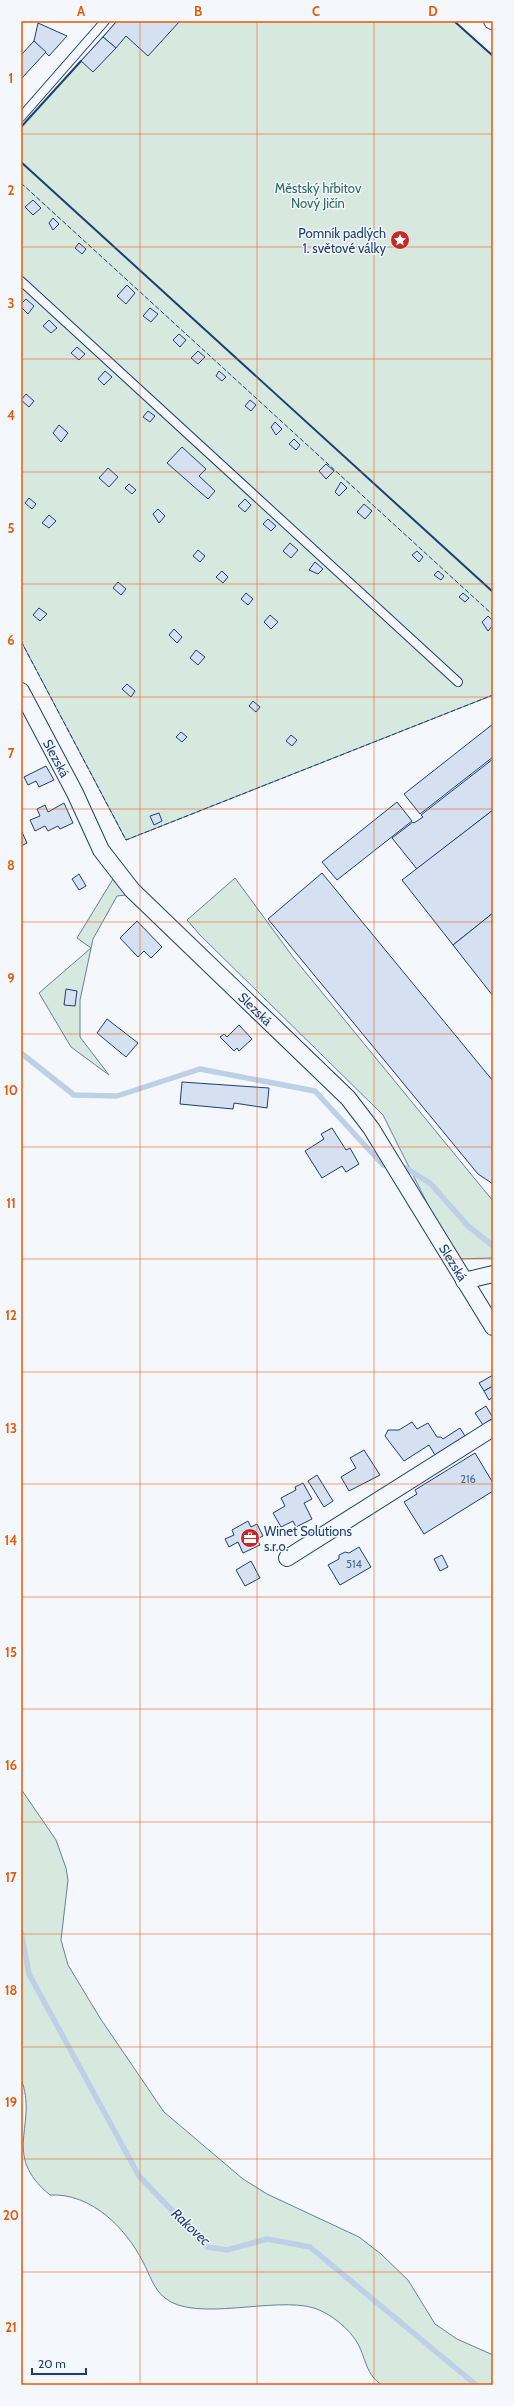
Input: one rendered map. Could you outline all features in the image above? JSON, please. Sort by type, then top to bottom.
[{"type":"street","name":"Slezská","points":[[21,692],[74,793],[101,850],[132,890],[348,1098],[371,1128],[493,1327]]},
{"type":"street","points":[[464,1281],[493,1274]]},
{"type":"street","points":[[287,1558],[482,1433],[493,1428]]},
{"type":"lane","points":[[21,117],[105,21]]},
{"type":"lane","points":[[21,281],[458,682]]},
{"type":"green space","name":"Městský hřbitov Nový Jičín","points":[[117,21],[454,21],[493,56],[493,695],[126,840],[21,641],[21,127]]},
{"type":"green space","points":[[235,878],[293,957],[493,1201],[493,1258],[455,1259],[383,1115],[200,935],[187,920]]},
{"type":"green space","points":[[113,879],[126,895],[117,896],[93,939],[80,1000],[80,1037],[109,1075],[71,1047],[39,993],[91,948],[77,938]]},
{"type":"green space","points":[[21,1789],[56,1840],[66,1868],[68,1880],[61,1940],[68,1965],[100,2018],[164,2112],[243,2179],[267,2194],[359,2237],[381,2254],[408,2280],[435,2324],[457,2339],[493,2355],[493,2385],[382,2385],[369,2372],[358,2344],[345,2327],[320,2310],[314,2308],[298,2305],[278,2305],[215,2309],[178,2305],[161,2295],[152,2281],[136,2249],[127,2236],[105,2215],[93,2206],[79,2200],[65,2196],[50,2195],[35,2180],[27,2166],[24,2152],[26,2111],[25,2096],[21,2079]]},
{"type":"building","points":[[117,21],[180,21],[148,56],[126,36],[116,48],[103,37]]},
{"type":"building","points":[[38,23],[67,36],[49,56],[34,41]]},
{"type":"building","points":[[103,37],[116,48],[93,72],[81,61]]},
{"type":"building","points":[[34,41],[46,52],[21,79],[21,55]]},
{"type":"building","points":[[33,200],[41,208],[33,215],[25,207]]},
{"type":"building","points":[[53,218],[59,224],[53,230],[49,223]]},
{"type":"building","points":[[79,243],[86,249],[82,254],[75,248]]},
{"type":"building","points":[[127,285],[135,293],[126,304],[117,296]]},
{"type":"building","points":[[26,299],[34,306],[28,314],[21,307],[21,304]]},
{"type":"building","points":[[150,308],[158,314],[151,322],[143,316]]},
{"type":"building","points":[[49,320],[57,328],[51,333],[43,326]]},
{"type":"building","points":[[179,334],[186,340],[180,347],[173,340]]},
{"type":"building","points":[[77,347],[85,354],[79,360],[71,353]]},
{"type":"building","points":[[198,351],[205,357],[198,364],[191,358]]},
{"type":"building","points":[[105,371],[112,377],[104,385],[98,379]]},
{"type":"building","points":[[219,371],[226,377],[222,381],[216,376]]},
{"type":"building","points":[[26,394],[34,401],[29,407],[21,400]]},
{"type":"building","points":[[250,400],[256,405],[251,411],[245,406]]},
{"type":"building","points":[[148,411],[155,416],[150,422],[143,417]]},
{"type":"building","points":[[275,422],[282,429],[276,435],[271,427]]},
{"type":"building","points":[[59,425],[68,433],[61,442],[53,433]]},
{"type":"building","points":[[294,439],[300,445],[296,450],[289,444]]},
{"type":"building","points":[[182,447],[206,469],[199,476],[215,491],[208,499],[167,463]]},
{"type":"building","points":[[326,464],[334,471],[326,479],[319,471]]},
{"type":"building","points":[[108,468],[118,477],[109,487],[99,478]]},
{"type":"building","points":[[341,482],[347,488],[339,496],[335,492]]},
{"type":"building","points":[[129,484],[136,490],[132,494],[125,488]]},
{"type":"building","points":[[29,498],[36,504],[32,509],[25,503]]},
{"type":"building","points":[[245,499],[251,505],[245,512],[238,506]]},
{"type":"building","points":[[364,504],[372,511],[365,519],[357,512]]},
{"type":"building","points":[[158,509],[165,516],[159,523],[153,514]]},
{"type":"building","points":[[49,515],[56,521],[49,528],[42,523]]},
{"type":"building","points":[[268,519],[276,526],[271,531],[263,524]]},
{"type":"building","points":[[290,543],[298,550],[291,558],[283,551]]},
{"type":"building","points":[[198,550],[205,556],[200,562],[193,556]]},
{"type":"building","points":[[417,551],[423,557],[419,562],[412,555]]},
{"type":"building","points":[[315,562],[323,569],[318,574],[309,570]]},
{"type":"building","points":[[222,571],[228,577],[223,583],[216,577]]},
{"type":"building","points":[[438,571],[444,576],[441,580],[434,575]]},
{"type":"building","points":[[118,582],[126,589],[121,595],[113,588]]},
{"type":"building","points":[[246,593],[253,599],[248,605],[241,599]]},
{"type":"building","points":[[463,593],[469,598],[465,602],[459,597]]},
{"type":"building","points":[[39,608],[47,614],[40,621],[33,615]]},
{"type":"building","points":[[270,615],[278,622],[271,629],[264,622]]},
{"type":"building","points":[[488,616],[493,621],[493,625],[488,631],[482,622]]},
{"type":"building","points":[[174,629],[182,637],[177,643],[169,635]]},
{"type":"building","points":[[196,650],[205,657],[198,665],[190,658]]},
{"type":"building","points":[[127,684],[135,691],[131,697],[122,689]]},
{"type":"building","points":[[253,701],[260,707],[256,712],[249,706]]},
{"type":"building","points":[[493,724],[493,757],[420,814],[404,794]]},
{"type":"building","points":[[181,732],[187,737],[182,742],[176,737]]},
{"type":"building","points":[[291,735],[297,740],[292,746],[286,741]]},
{"type":"building","points":[[493,759],[493,810],[417,869],[392,838],[413,822],[414,823],[423,817],[421,815]]},
{"type":"building","points":[[46,766],[54,780],[39,787],[36,781],[28,785],[24,777]]},
{"type":"building","points":[[397,802],[412,821],[337,880],[322,862]]},
{"type":"building","points":[[64,803],[73,823],[60,829],[58,826],[48,831],[45,826],[35,831],[30,820],[40,816],[37,809],[45,805],[48,812]]},
{"type":"building","points":[[493,810],[493,913],[453,945],[402,880]]},
{"type":"building","points":[[159,813],[162,821],[154,825],[150,816]]},
{"type":"building","points":[[21,830],[27,843],[21,846]]},
{"type":"building","points":[[322,873],[493,1081],[493,1184],[478,1174],[268,919]]},
{"type":"building","points":[[79,874],[86,886],[79,890],[72,879]]},
{"type":"building","points":[[493,913],[493,996],[453,945]]},
{"type":"building","points":[[137,921],[162,947],[151,958],[144,951],[138,957],[120,938]]},
{"type":"building","points":[[66,989],[77,991],[75,1006],[64,1005]]},
{"type":"building","points":[[107,1019],[138,1043],[126,1057],[97,1033]]},
{"type":"building","points":[[239,1025],[252,1039],[239,1051],[237,1048],[234,1051],[220,1037],[224,1034],[227,1037]]},
{"type":"building","points":[[182,1082],[269,1088],[267,1108],[234,1103],[233,1109],[180,1104]]},
{"type":"building","points":[[332,1128],[346,1150],[350,1148],[359,1164],[346,1172],[342,1166],[322,1178],[305,1151],[324,1139],[321,1134]]},
{"type":"building","points":[[493,1375],[493,1386],[484,1391],[479,1383]]},
{"type":"building","points":[[493,1386],[493,1397],[489,1400],[484,1391]]},
{"type":"building","points":[[486,1406],[493,1418],[483,1425],[475,1413]]},
{"type":"building","points":[[412,1422],[417,1429],[428,1423],[437,1437],[441,1437],[443,1439],[460,1428],[465,1436],[435,1455],[429,1445],[404,1461],[385,1436],[388,1430],[399,1430]]},
{"type":"building","points":[[364,1450],[380,1475],[349,1491],[341,1477],[356,1468],[350,1458]]},
{"type":"building","points":[[475,1453],[493,1483],[493,1491],[424,1534],[404,1502],[417,1494],[415,1490]]},
{"type":"building","points":[[317,1475],[333,1501],[324,1507],[308,1481]]},
{"type":"building","points":[[303,1483],[312,1499],[304,1503],[312,1519],[296,1527],[293,1521],[281,1527],[273,1513],[285,1506],[281,1498],[296,1490],[295,1487]]},
{"type":"building","points":[[248,1521],[251,1527],[257,1524],[263,1536],[257,1539],[260,1545],[243,1553],[238,1542],[229,1547],[225,1539],[234,1535],[232,1530]]},
{"type":"building","points":[[359,1547],[371,1567],[340,1585],[328,1565],[339,1559],[339,1555],[345,1552],[349,1553]]},
{"type":"building","points":[[442,1555],[448,1567],[440,1571],[434,1559]]},
{"type":"building","points":[[251,1561],[260,1578],[245,1586],[236,1570]]},
{"type":"waterway","points":[[21,1053],[74,1095],[117,1096],[200,1069],[315,1091],[383,1165],[406,1168],[431,1184],[468,1226],[493,1246]]},
{"type":"waterway","name":"Rakovec","points":[[21,1932],[29,1974],[139,2176],[207,2247],[227,2250],[267,2239],[310,2247],[476,2385]]},
{"type":"fence","points":[[21,183],[493,615]]},
{"type":"fence","points":[[21,641],[126,840],[493,695]]},
{"type":"wall","points":[[454,21],[493,56]]},
{"type":"wall","points":[[21,127],[81,61]]},
{"type":"wall","points":[[21,162],[493,592]]},
{"type":"place","name":"Pomník padlých 1. světové války","points":[[400,240]]},
{"type":"place","name":"Winet Solutions s.r.o.","points":[[250,1538]]}]
